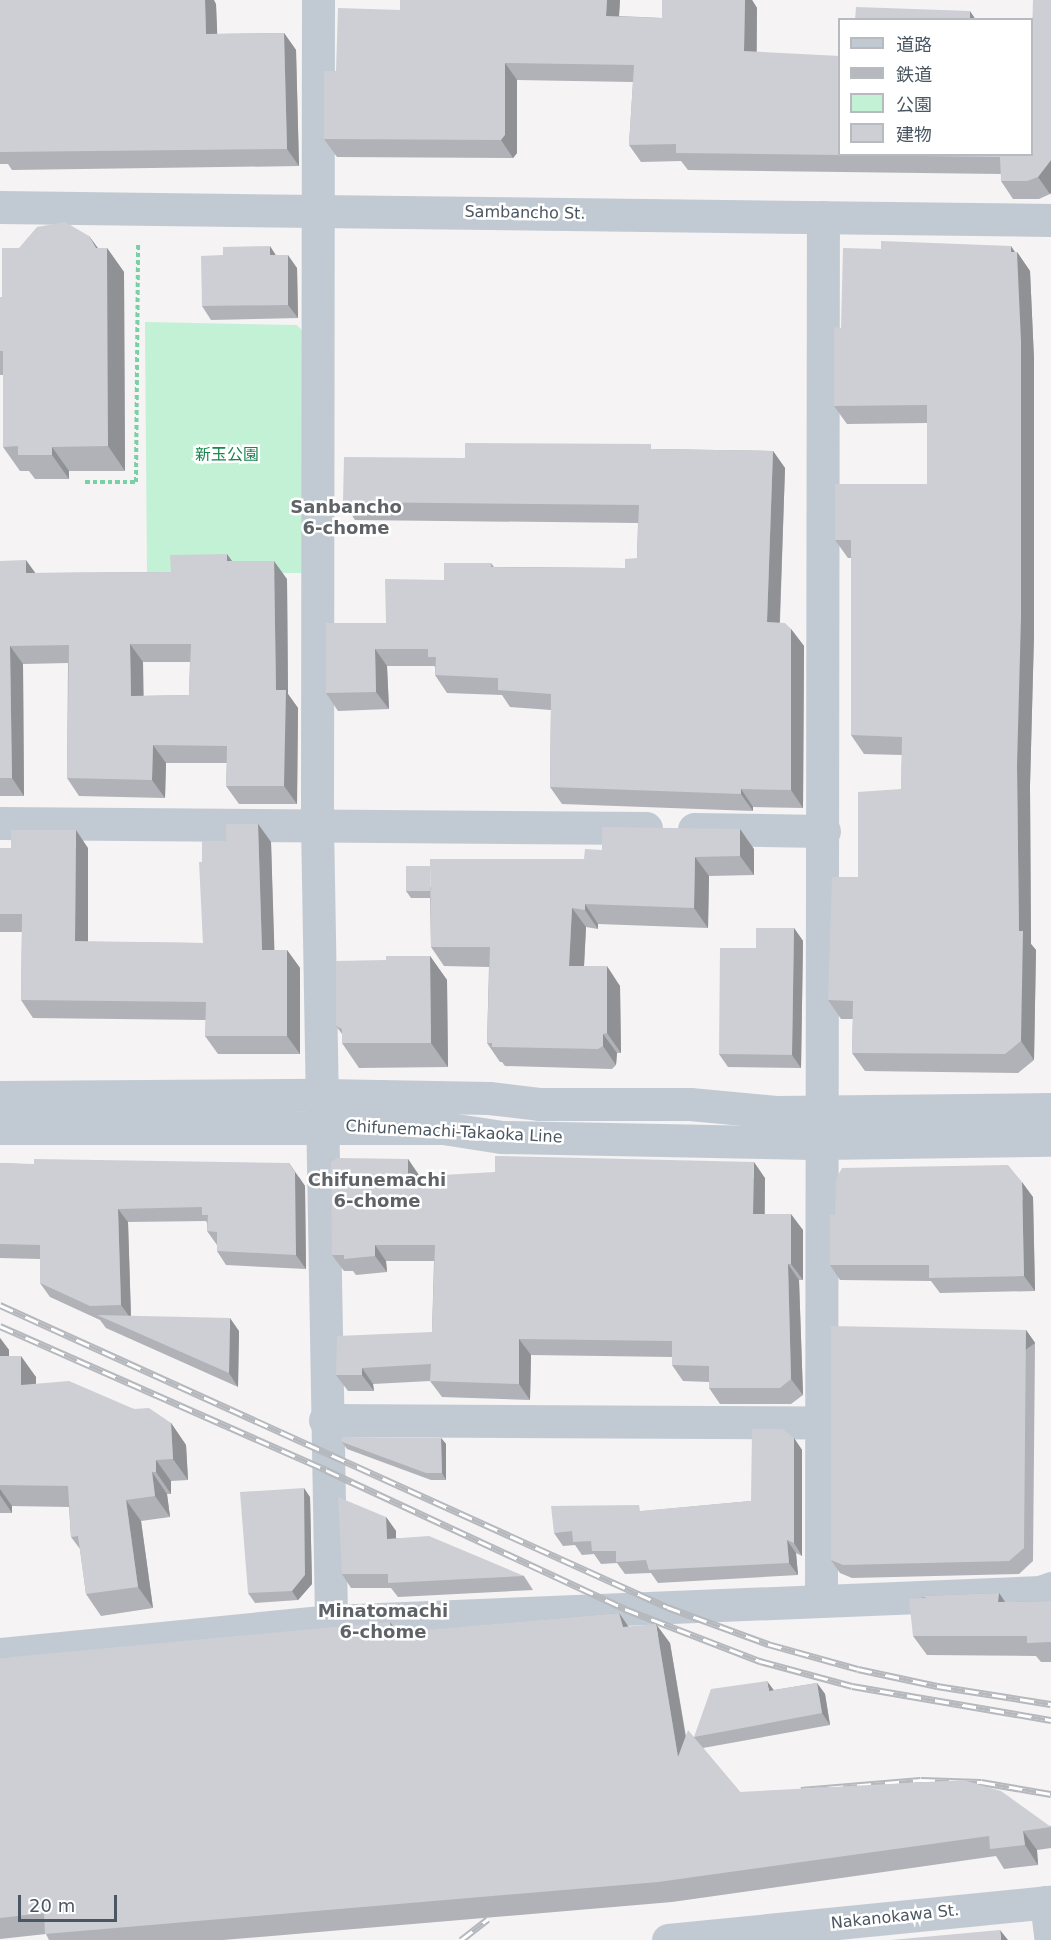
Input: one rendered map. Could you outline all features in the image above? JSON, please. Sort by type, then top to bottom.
[{"type":"street","points":[[318,0],[317,823],[324,1111],[325,1420],[331,1621]]},
{"type":"street","name":"Sambancho St.","points":[[0,207],[317,208],[1051,220]]},
{"type":"street","points":[[821,1601],[825,831],[823,217]]},
{"type":"street","points":[[0,823],[317,823],[825,831]]},
{"type":"street","name":"Chifunemachi-Takaoka Line","points":[[0,1097],[324,1111],[502,1137],[824,1128],[1051,1109]]},
{"type":"street","name":"Chifunemachi-Takaoka Line","points":[[0,1128],[324,1111]]},
{"type":"street","name":"Chifunemachi-Takaoka Line","points":[[824,1128],[1051,1140]]},
{"type":"street","points":[[325,1420],[822,1423]]},
{"type":"street","points":[[0,1654],[331,1621],[1045,1590]]},
{"type":"street","points":[[1049,1902],[1051,1940]]},
{"type":"street","name":"Nakanokawa St.","points":[[668,1940],[1049,1902]]},
{"type":"path","points":[[85,482],[136,482],[138,235]]},
{"type":"green space","name":"新玉公園","points":[[145,322],[297,325],[308,337],[308,573],[147,573]]},
{"type":"building","points":[[0,0],[205,0],[206,34],[284,33],[287,149],[0,152]]},
{"type":"building","points":[[400,0],[607,0],[606,16],[662,18],[662,0],[745,0],[744,51],[838,56],[838,155],[676,153],[676,144],[629,145],[634,65],[505,63],[505,135],[501,140],[324,139],[324,71],[336,71],[338,8],[400,10]]},
{"type":"building","points":[[1033,0],[1051,0],[1051,160],[1038,177],[1027,181],[1001,181],[1000,157],[919,156],[1033,156]]},
{"type":"building","points":[[856,7],[970,11],[970,18],[855,18]]},
{"type":"building","points":[[65,222],[89,236],[96,248],[107,248],[108,446],[52,447],[52,455],[18,455],[18,446],[3,447],[3,351],[0,351],[2,248],[19,248],[37,227]]},
{"type":"building","points":[[881,241],[1011,246],[1011,252],[1017,252],[1021,341],[1021,617],[1017,767],[1019,931],[1023,931],[1021,1041],[1005,1054],[852,1053],[853,1001],[828,1000],[832,877],[858,877],[858,792],[901,789],[902,737],[851,735],[851,540],[835,540],[835,484],[927,484],[927,405],[834,406],[834,327],[841,328],[843,248],[881,249]]},
{"type":"building","points":[[270,246],[270,255],[288,255],[288,305],[202,306],[201,256],[223,255],[223,247]]},
{"type":"building","points":[[465,443],[651,444],[651,449],[773,451],[767,622],[785,623],[791,629],[791,790],[741,789],[741,794],[550,787],[551,694],[498,690],[498,678],[435,675],[436,657],[428,657],[428,649],[375,649],[376,692],[326,693],[326,623],[386,623],[385,579],[444,580],[444,563],[491,563],[491,567],[625,568],[625,559],[637,558],[639,505],[343,502],[344,457],[465,458]]},
{"type":"building","points":[[227,554],[227,561],[274,561],[276,690],[286,690],[284,786],[226,786],[227,746],[153,745],[152,780],[67,778],[69,645],[10,646],[12,778],[0,778],[0,561],[26,560],[26,573],[171,572],[170,555]],"holes":[[[130,644],[191,644],[189,695],[131,696]]]},
{"type":"building","points":[[226,824],[258,824],[262,950],[287,950],[287,1036],[205,1036],[206,1002],[21,1000],[22,914],[0,914],[0,848],[11,848],[11,830],[76,830],[75,941],[203,943],[199,862],[202,862],[202,841],[226,841]]},
{"type":"building","points":[[602,827],[740,829],[740,856],[695,857],[694,908],[585,904],[585,910],[572,908],[569,966],[607,966],[607,1033],[603,1034],[603,1046],[598,1049],[492,1047],[492,1043],[487,1043],[490,947],[431,947],[430,859],[584,859],[585,849],[602,850]]},
{"type":"building","points":[[406,866],[430,866],[430,891],[406,891]]},
{"type":"building","points":[[756,928],[794,928],[792,1055],[719,1054],[720,948],[756,948]]},
{"type":"building","points":[[386,956],[430,956],[431,1043],[342,1043],[342,1029],[336,1026],[336,961],[386,960]]},
{"type":"building","points":[[495,1156],[754,1162],[753,1214],[791,1214],[791,1264],[788,1264],[791,1379],[780,1388],[709,1388],[709,1366],[672,1365],[672,1341],[519,1339],[519,1384],[430,1381],[431,1364],[362,1368],[362,1375],[336,1375],[337,1336],[432,1332],[435,1245],[375,1245],[375,1256],[344,1259],[344,1255],[332,1255],[331,1162],[337,1158],[408,1159],[408,1177],[495,1172]]},
{"type":"building","points":[[34,1159],[289,1163],[295,1172],[296,1255],[217,1251],[217,1232],[207,1231],[208,1215],[202,1215],[202,1207],[118,1209],[121,1305],[90,1306],[40,1283],[40,1245],[0,1244],[0,1163],[34,1164]]},
{"type":"building","points":[[1008,1165],[1022,1182],[1024,1276],[929,1278],[929,1265],[830,1265],[830,1215],[835,1215],[836,1179],[842,1168]]},
{"type":"building","points":[[97,1315],[230,1318],[229,1373]]},
{"type":"building","points":[[831,1326],[1026,1330],[1024,1548],[1009,1561],[843,1565],[831,1560]]},
{"type":"building","points":[[0,1356],[21,1356],[21,1385],[69,1381],[134,1409],[149,1408],[171,1423],[173,1459],[156,1460],[156,1472],[152,1472],[155,1496],[126,1500],[138,1587],[86,1594],[78,1536],[71,1537],[68,1486],[0,1485]]},
{"type":"building","points":[[752,1429],[782,1429],[794,1438],[794,1543],[787,1540],[789,1563],[649,1570],[646,1560],[616,1562],[616,1551],[592,1551],[591,1541],[573,1542],[572,1531],[554,1533],[551,1506],[639,1505],[640,1511],[751,1501]]},
{"type":"building","points":[[342,1437],[441,1438],[442,1473],[426,1473],[342,1442]]},
{"type":"building","points":[[304,1488],[305,1575],[292,1591],[248,1593],[240,1492]]},
{"type":"building","points":[[338,1497],[386,1517],[387,1539],[429,1536],[524,1576],[388,1583],[388,1574],[342,1574]]},
{"type":"building","points":[[999,1593],[998,1602],[1051,1601],[1051,1642],[1027,1643],[1027,1636],[913,1636],[909,1599],[927,1598],[921,1596]]},
{"type":"building","points":[[619,1613],[623,1627],[656,1624],[678,1757],[688,1730],[740,1792],[963,1780],[1001,1791],[1051,1827],[1023,1831],[1025,1845],[990,1849],[989,1836],[658,1882],[45,1934],[44,1913],[0,1918],[0,1658],[390,1622],[391,1633]]},
{"type":"building","points":[[767,1681],[769,1691],[817,1683],[822,1713],[694,1737],[711,1689]]},
{"type":"building","points":[[1000,1930],[1001,1940],[891,1940]]},
{"type":"railway","points":[[0,1305],[667,1607],[768,1644],[858,1669],[937,1686],[1051,1704]]},
{"type":"railway","points":[[0,1326],[326,1470],[625,1609],[760,1661],[852,1686],[1051,1720]]},
{"type":"railway","points":[[801,1790],[921,1780],[981,1782],[1051,1794]]},
{"type":"railway","points":[[461,1940],[488,1919]]},
{"type":"district","name":"Sanbancho 6-chome","points":[[346,518]]},
{"type":"district","name":"Chifunemachi 6-chome","points":[[377,1191]]},
{"type":"district","name":"Minatomachi 6-chome","points":[[383,1622]]}]
